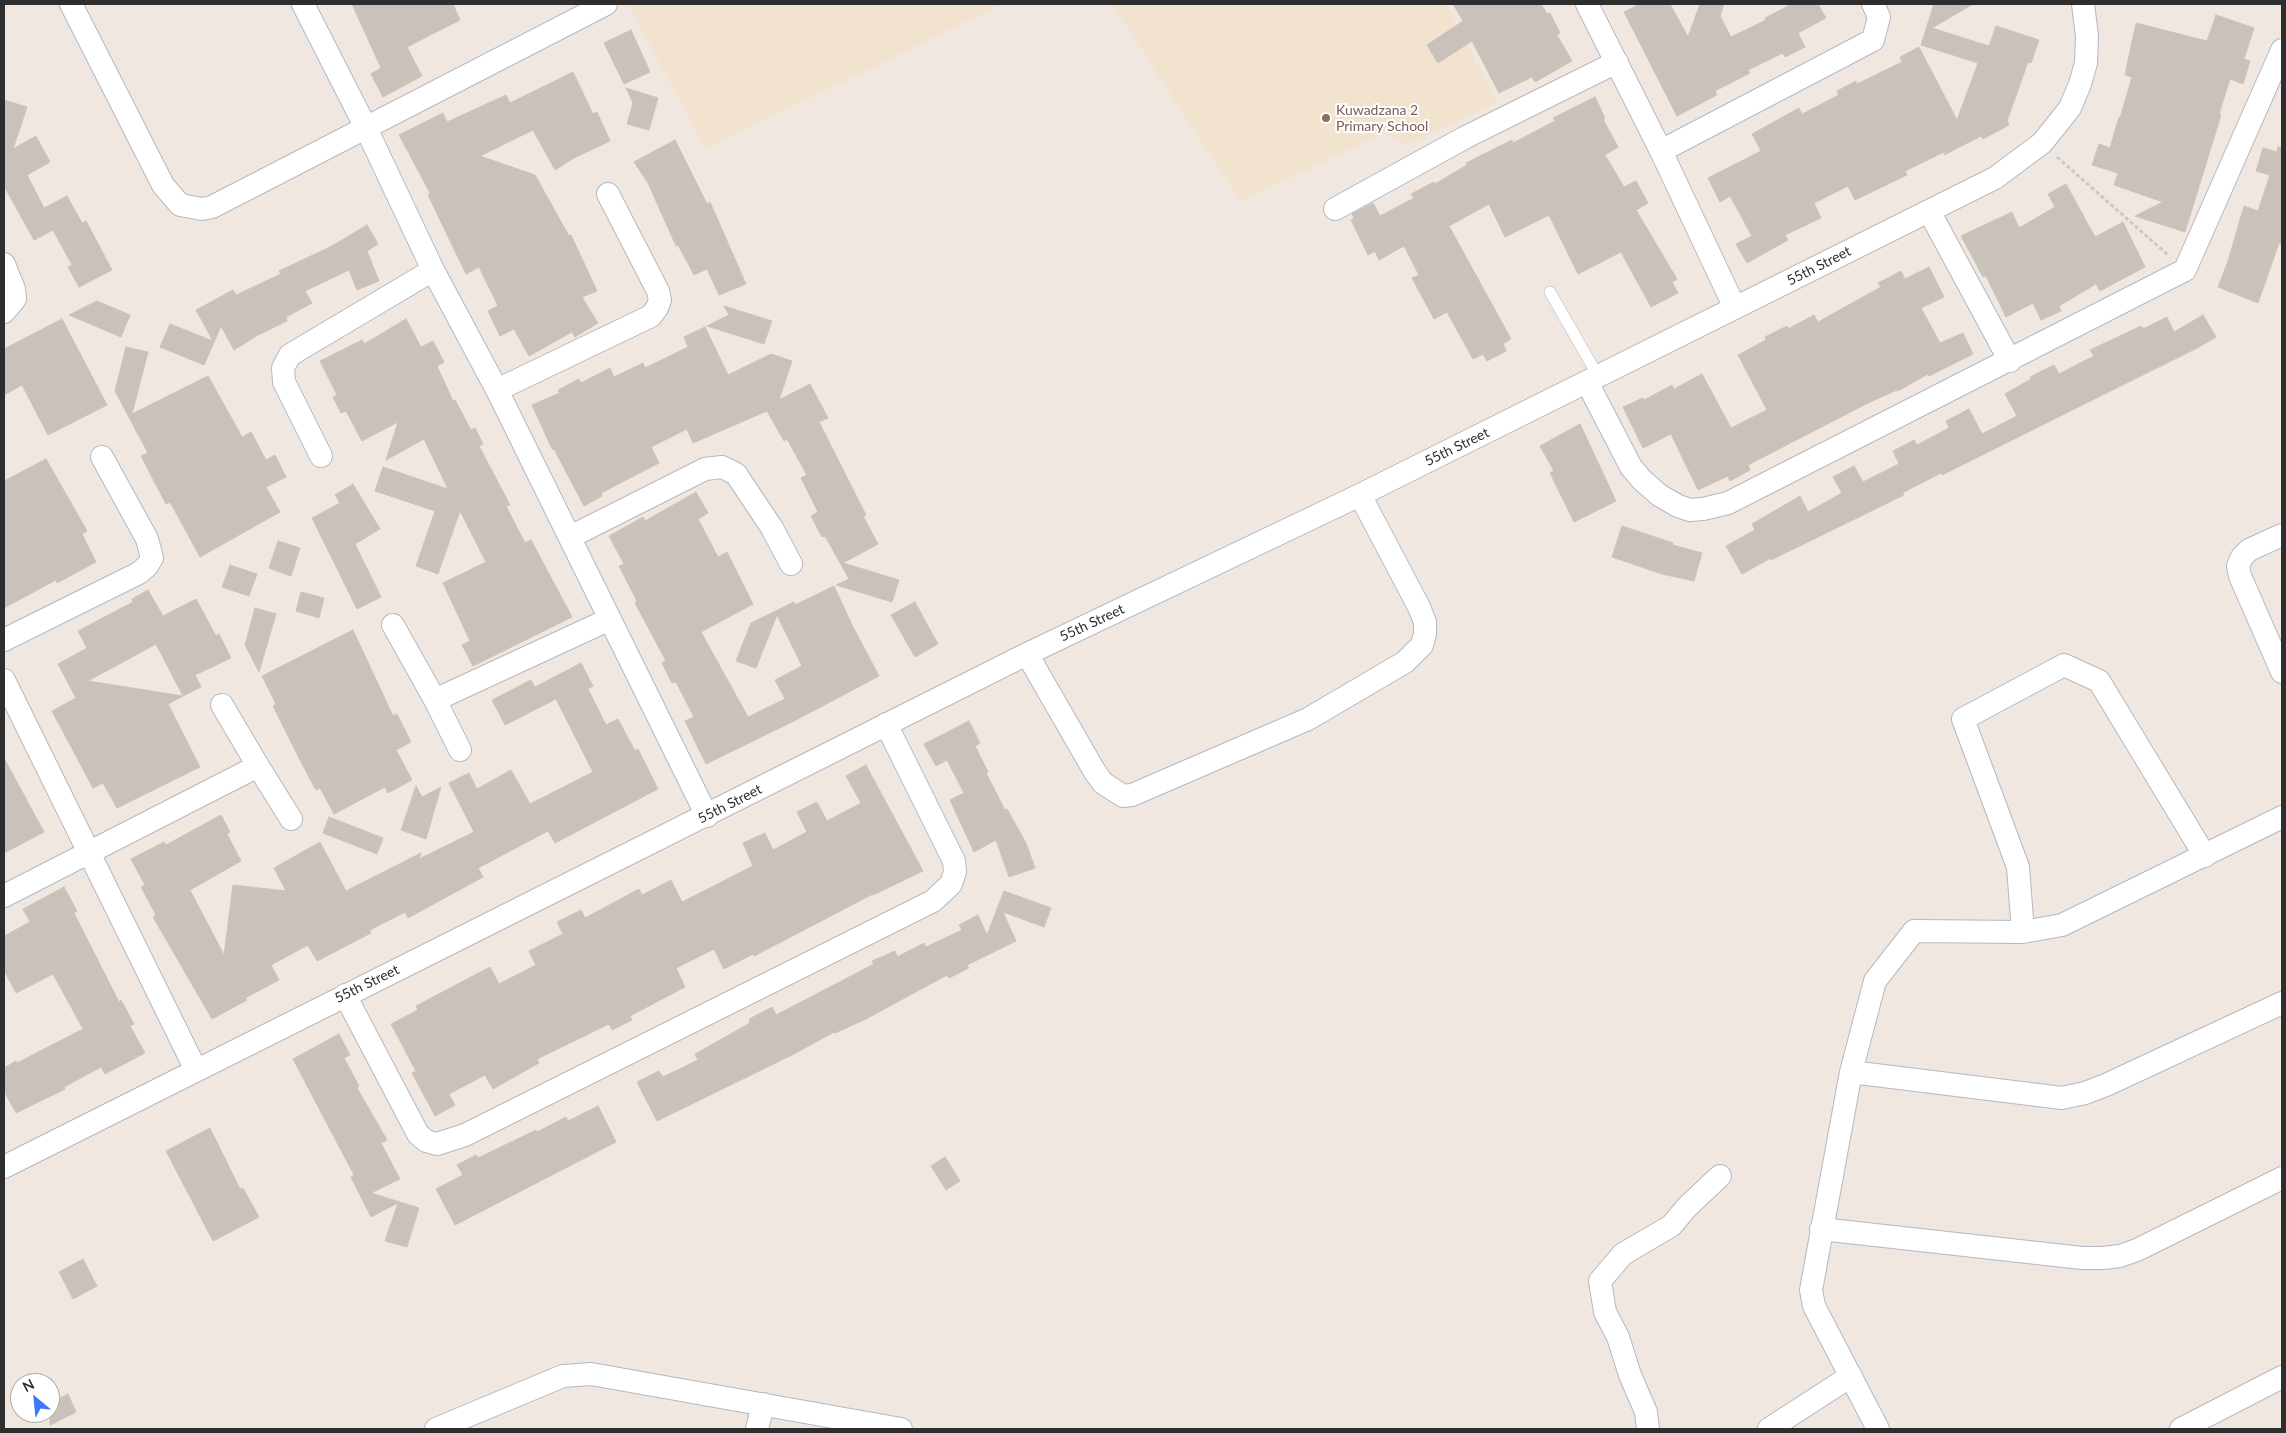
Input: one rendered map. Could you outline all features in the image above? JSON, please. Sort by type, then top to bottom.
[{"type":"street","points":[[72,4],[163,185],[180,205],[192,209],[212,207],[606,4]]},
{"type":"street","points":[[303,4],[366,128],[433,270],[497,390],[707,816]]},
{"type":"street","points":[[1587,4],[1661,151],[1735,308]]},
{"type":"street","points":[[1661,151],[1873,40],[1879,18],[1873,4]]},
{"type":"street","name":"55th Street","points":[[4,1167],[345,995],[707,816],[886,724],[1027,654],[1360,495],[1995,178],[2042,143],[2070,108],[2086,63],[2087,36],[2084,4]]},
{"type":"street","points":[[1593,379],[1631,467],[1642,480],[1659,495],[1678,506],[1690,510],[1728,503],[2185,270],[2282,50]]},
{"type":"street","points":[[1335,209],[1466,137],[1617,62]]},
{"type":"street","points":[[497,390],[651,316],[656,308],[660,300],[658,291],[608,194]]},
{"type":"street","points":[[1929,211],[2010,360]]},
{"type":"street","points":[[4,264],[14,289],[15,299],[4,312]]},
{"type":"street","points":[[321,456],[284,382],[284,368],[290,355],[433,270]]},
{"type":"street","points":[[4,640],[139,573],[148,566],[152,558],[147,539],[102,457]]},
{"type":"street","points":[[570,537],[705,469],[722,466],[736,474],[772,528],[790,564]]},
{"type":"street","points":[[1027,654],[1095,772],[1103,783],[1123,796],[1132,795],[1308,719],[1406,662],[1422,645],[1425,634],[1425,622],[1419,607],[1360,495]]},
{"type":"street","points":[[2282,535],[2249,550],[2242,557],[2238,566],[2240,576],[2282,672]]},
{"type":"street","points":[[435,700],[610,619]]},
{"type":"street","points":[[393,625],[435,700],[460,750]]},
{"type":"street","points":[[2023,932],[2018,868],[1963,719],[2064,665],[2099,681],[2205,856]]},
{"type":"street","points":[[4,680],[11,714],[89,852],[196,1070]]},
{"type":"street","points":[[222,706],[291,819]]},
{"type":"street","points":[[345,995],[418,1134],[426,1141],[437,1144],[465,1135],[933,901],[951,884],[955,872],[954,861],[886,724]]},
{"type":"street","points":[[4,896],[258,766]]},
{"type":"street","points":[[1878,1429],[1814,1306],[1812,1282],[1851,1072],[1875,981],[1914,931],[2023,932],[2062,925],[2282,818]]},
{"type":"street","points":[[1851,1072],[2062,1098],[2085,1093],[2106,1085],[2282,1003]]},
{"type":"street","points":[[1648,1429],[1646,1412],[1630,1375],[1618,1337],[1605,1312],[1600,1281],[1623,1254],[1671,1226],[1687,1207],[1720,1176]]},
{"type":"street","points":[[1821,1229],[2082,1258],[2103,1258],[2120,1256],[2137,1250],[2282,1178]]},
{"type":"street","points":[[436,1429],[563,1376],[590,1374],[901,1429]]},
{"type":"street","points":[[1769,1429],[1851,1376]]},
{"type":"street","points":[[2181,1429],[2282,1377]]},
{"type":"street","points":[[757,1429],[763,1404]]},
{"type":"lane","points":[[1550,292],[1593,379]]},
{"type":"path","points":[[2042,143],[2185,270]]},
{"type":"shaded area","points":[[628,4],[1002,4],[706,149]]},
{"type":"shaded area","name":"Kuwadzana 2 Primary School","points":[[1112,4],[1446,4],[1497,102],[1407,145],[1382,133],[1241,202]]},
{"type":"building","points":[[352,4],[453,4],[460,20],[407,47],[422,76],[383,97],[371,74],[381,68]]},
{"type":"building","points":[[1453,4],[1541,4],[1547,14],[1550,13],[1560,33],[1557,35],[1572,61],[1535,82],[1532,77],[1499,93],[1472,41],[1438,63],[1427,45],[1463,21]]},
{"type":"building","points":[[1640,4],[1670,4],[1688,37],[1700,4],[1724,4],[1720,16],[1731,37],[1766,20],[1765,18],[1792,4],[1818,4],[1826,18],[1798,33],[1805,47],[1785,57],[1783,53],[1748,70],[1750,73],[1715,91],[1717,95],[1677,116],[1624,12]]},
{"type":"building","points":[[1934,4],[1973,4],[1932,28],[1989,46],[1996,26],[2039,40],[2031,63],[2028,62],[2007,121],[2009,125],[1983,139],[1981,136],[1944,155],[1946,151],[1905,171],[1907,175],[1855,200],[1848,186],[1814,203],[1821,218],[1785,235],[1788,240],[1747,263],[1736,244],[1752,236],[1730,196],[1720,202],[1708,178],[1761,151],[1752,134],[1799,108],[1802,114],[1839,95],[1837,91],[1856,81],[1857,84],[1902,62],[1900,57],[1919,47],[1957,120],[1978,63],[1921,45]]},
{"type":"building","points":[[2216,15],[2254,28],[2244,59],[2250,61],[2243,84],[2230,79],[2219,114],[2221,115],[2185,232],[2135,216],[2163,202],[2114,185],[2118,173],[2092,165],[2099,144],[2110,148],[2120,118],[2132,77],[2125,75],[2136,23],[2207,41]]},
{"type":"building","points":[[631,30],[650,72],[624,84],[604,43]]},
{"type":"building","points":[[573,72],[593,114],[597,112],[610,141],[574,158],[555,170],[533,130],[480,156],[535,175],[569,236],[571,235],[597,291],[582,297],[598,323],[575,337],[572,332],[529,356],[514,329],[500,336],[488,311],[498,306],[479,267],[466,274],[428,195],[430,193],[399,135],[443,113],[447,122],[506,95],[510,103]]},
{"type":"building","points":[[626,88],[658,98],[649,130],[627,124],[633,103]]},
{"type":"building","points":[[1595,97],[1605,118],[1603,119],[1618,147],[1605,155],[1624,187],[1636,181],[1648,203],[1636,210],[1677,279],[1672,282],[1678,293],[1651,307],[1621,252],[1578,274],[1549,215],[1505,237],[1489,204],[1449,226],[1511,339],[1503,344],[1506,351],[1487,361],[1483,354],[1473,359],[1447,312],[1434,319],[1412,278],[1419,275],[1404,246],[1379,260],[1375,251],[1368,255],[1351,220],[1354,218],[1352,214],[1373,203],[1380,216],[1414,198],[1411,194],[1434,182],[1435,184],[1467,165],[1466,163],[1512,140],[1513,143],[1555,121],[1553,118]]},
{"type":"building","points":[[4,100],[27,107],[13,149],[36,136],[50,162],[27,175],[44,208],[67,196],[82,223],[86,221],[112,270],[79,287],[68,267],[72,265],[53,230],[34,240],[4,186]]},
{"type":"building","points":[[675,140],[707,204],[710,202],[746,284],[719,295],[707,269],[694,275],[678,245],[676,246],[648,183],[634,162]]},
{"type":"building","points":[[2278,147],[2282,148],[2282,244],[2279,243],[2258,303],[2218,287],[2228,261],[2244,206],[2258,211],[2270,175],[2256,171],[2263,148],[2277,152]]},
{"type":"building","points":[[2066,184],[2095,237],[2123,222],[2145,267],[2100,291],[2096,284],[2059,306],[2061,311],[2041,320],[2033,303],[2006,317],[1986,276],[1983,277],[1961,236],[2012,212],[2019,228],[2055,207],[2048,194]]},
{"type":"building","points":[[367,225],[378,244],[367,251],[379,281],[357,290],[349,270],[305,291],[312,303],[286,317],[287,321],[258,335],[234,350],[221,326],[204,365],[160,347],[170,324],[213,341],[196,310],[233,290],[236,295],[281,274],[279,271],[332,246]]},
{"type":"building","points":[[1929,267],[1944,297],[1921,308],[1940,343],[1963,333],[1973,354],[1929,376],[1928,374],[1898,391],[1868,403],[1748,465],[1750,470],[1730,481],[1728,476],[1698,490],[1671,434],[1643,448],[1623,407],[1643,398],[1644,400],[1672,385],[1674,389],[1702,374],[1731,428],[1767,410],[1738,355],[1766,340],[1765,337],[1787,326],[1788,329],[1814,315],[1818,322],[1881,287],[1878,283],[1901,271],[1905,279]]},
{"type":"building","points":[[97,301],[130,315],[121,337],[69,315]]},
{"type":"building","points":[[724,306],[772,321],[764,344],[707,326],[729,315]]},
{"type":"building","points":[[2203,315],[2216,337],[2199,347],[1942,475],[1941,473],[1902,493],[1904,495],[1771,560],[1771,558],[1742,574],[1726,546],[1755,530],[1752,524],[1800,496],[1808,512],[1842,493],[1833,477],[1854,466],[1863,482],[1899,464],[1893,451],[1914,440],[1917,445],[1949,428],[1946,421],[1969,409],[1982,434],[2017,416],[2005,394],[2031,379],[2030,377],[2054,365],[2059,374],[2094,356],[2090,350],[2141,326],[2143,329],[2167,317],[2174,332]]},
{"type":"building","points":[[62,319],[107,405],[48,435],[22,385],[4,395],[4,349]]},
{"type":"building","points":[[406,319],[421,347],[433,341],[444,362],[437,366],[453,401],[455,400],[471,430],[475,428],[483,444],[479,446],[510,505],[506,506],[525,543],[531,540],[572,617],[473,666],[462,645],[470,641],[443,583],[486,562],[460,511],[438,574],[416,566],[435,511],[375,491],[383,467],[448,489],[424,439],[386,460],[398,422],[362,441],[346,411],[341,413],[333,397],[337,395],[320,361],[362,340],[364,344]]},
{"type":"building","points":[[705,327],[728,375],[771,354],[792,361],[779,400],[810,384],[828,418],[819,422],[866,515],[863,516],[878,544],[843,563],[899,580],[892,602],[836,585],[849,579],[825,536],[822,537],[811,516],[818,512],[801,478],[807,475],[787,439],[784,441],[767,411],[693,443],[687,429],[651,447],[659,463],[601,493],[602,496],[584,506],[554,449],[552,449],[532,405],[560,393],[558,390],[579,379],[581,383],[610,368],[614,377],[643,363],[645,368],[688,347],[684,337]]},
{"type":"building","points":[[126,347],[148,352],[132,414],[208,376],[242,437],[251,432],[266,460],[275,455],[286,477],[266,487],[280,512],[200,557],[170,502],[166,504],[141,456],[148,453],[115,391]]},
{"type":"building","points":[[1580,424],[1616,501],[1574,522],[1550,473],[1554,471],[1540,446]]},
{"type":"building","points":[[46,459],[87,531],[82,534],[96,562],[57,583],[56,580],[4,608],[4,481]]},
{"type":"building","points":[[353,484],[380,529],[355,544],[381,597],[357,609],[312,518],[340,503],[335,495]]},
{"type":"building","points":[[696,492],[708,513],[698,519],[718,557],[727,552],[753,604],[701,632],[748,717],[785,699],[775,680],[802,666],[777,615],[756,668],[736,661],[751,623],[794,602],[795,605],[834,586],[879,676],[796,720],[706,764],[685,721],[694,717],[676,682],[672,683],[662,663],[666,661],[635,603],[637,601],[619,566],[624,564],[609,536],[643,517],[645,521]]},
{"type":"building","points":[[1622,526],[1673,543],[1673,545],[1702,553],[1694,581],[1662,574],[1612,557]]},
{"type":"building","points":[[278,541],[300,548],[291,576],[269,568]]},
{"type":"building","points":[[230,565],[257,574],[249,596],[222,587]]},
{"type":"building","points":[[148,590],[163,616],[196,599],[216,636],[219,634],[231,658],[195,675],[201,687],[168,704],[200,767],[117,808],[103,783],[93,788],[52,711],[76,698],[58,664],[87,648],[78,631],[133,602],[132,599]],"holes":[[[156,644],[183,696],[88,681]]]},
{"type":"building","points":[[301,592],[324,598],[319,618],[296,611]]},
{"type":"building","points":[[915,602],[938,644],[915,657],[891,615]]},
{"type":"building","points":[[255,608],[276,614],[259,672],[245,645]]},
{"type":"building","points":[[353,630],[393,716],[397,714],[411,742],[396,750],[412,780],[388,793],[385,787],[334,814],[320,788],[316,790],[303,766],[273,706],[276,704],[262,676]]},
{"type":"building","points":[[581,663],[593,686],[588,689],[606,725],[618,719],[635,751],[638,749],[658,789],[555,843],[548,831],[478,868],[483,877],[408,918],[405,912],[370,930],[371,933],[317,961],[308,945],[271,965],[279,980],[245,998],[247,1000],[212,1019],[153,917],[156,915],[141,887],[145,885],[131,859],[164,842],[166,845],[221,815],[230,832],[227,834],[241,861],[190,890],[224,955],[233,885],[286,891],[274,868],[320,842],[346,891],[421,853],[419,859],[474,832],[449,783],[469,773],[477,789],[511,770],[530,804],[593,772],[556,699],[505,725],[492,700],[531,680],[535,687]]},
{"type":"building","points":[[969,721],[980,743],[975,746],[988,772],[986,773],[1005,810],[1007,809],[1026,843],[1035,868],[1009,877],[996,840],[974,852],[950,800],[964,793],[947,760],[936,766],[924,744]]},
{"type":"building","points":[[4,758],[44,832],[4,853]]},
{"type":"building","points":[[866,765],[923,871],[873,894],[754,956],[753,954],[724,969],[714,949],[676,968],[685,987],[630,1016],[632,1020],[612,1030],[609,1024],[537,1059],[539,1063],[493,1089],[485,1075],[449,1094],[455,1105],[435,1116],[412,1073],[416,1071],[391,1024],[418,1010],[416,1006],[490,967],[499,984],[536,965],[529,951],[563,934],[557,922],[581,910],[585,918],[639,889],[642,895],[671,880],[682,902],[753,866],[743,843],[765,833],[773,850],[807,832],[797,812],[817,802],[827,821],[861,803],[846,776]]},
{"type":"building","points":[[416,786],[422,797],[441,787],[426,839],[401,830]]},
{"type":"building","points":[[329,817],[383,838],[377,854],[323,833]]},
{"type":"building","points":[[64,887],[77,911],[74,913],[119,1002],[121,1000],[134,1024],[130,1026],[145,1053],[105,1074],[101,1067],[64,1087],[65,1089],[16,1113],[4,1091],[4,1068],[83,1029],[53,974],[16,993],[4,970],[4,936],[30,922],[23,909]]},
{"type":"building","points":[[1004,891],[1051,908],[1044,927],[1003,912],[1016,941],[967,965],[969,968],[949,978],[947,975],[866,1019],[834,1032],[794,1054],[657,1121],[637,1082],[659,1071],[663,1077],[698,1060],[695,1054],[750,1023],[749,1019],[772,1007],[776,1015],[874,964],[872,961],[895,951],[897,957],[924,943],[926,947],[962,930],[959,925],[978,915],[987,935]]},
{"type":"building","points":[[339,1034],[350,1055],[344,1058],[359,1086],[357,1088],[387,1140],[381,1143],[400,1179],[371,1193],[419,1208],[407,1247],[385,1241],[398,1203],[371,1217],[351,1177],[354,1175],[293,1059]]},
{"type":"building","points":[[598,1106],[616,1142],[455,1225],[436,1189],[463,1175],[457,1165],[476,1155],[478,1158],[566,1117],[568,1121]]},
{"type":"building","points":[[210,1128],[240,1189],[243,1188],[259,1217],[213,1241],[166,1151]]},
{"type":"building","points":[[945,1157],[960,1181],[946,1190],[931,1166]]},
{"type":"building","points":[[83,1259],[97,1286],[73,1299],[59,1272]]},
{"type":"building","points":[[68,1394],[76,1412],[60,1420],[60,1398]]},
{"type":"place","name":"Kuwadzana 2 Primary School","points":[[1326,118]]}]
